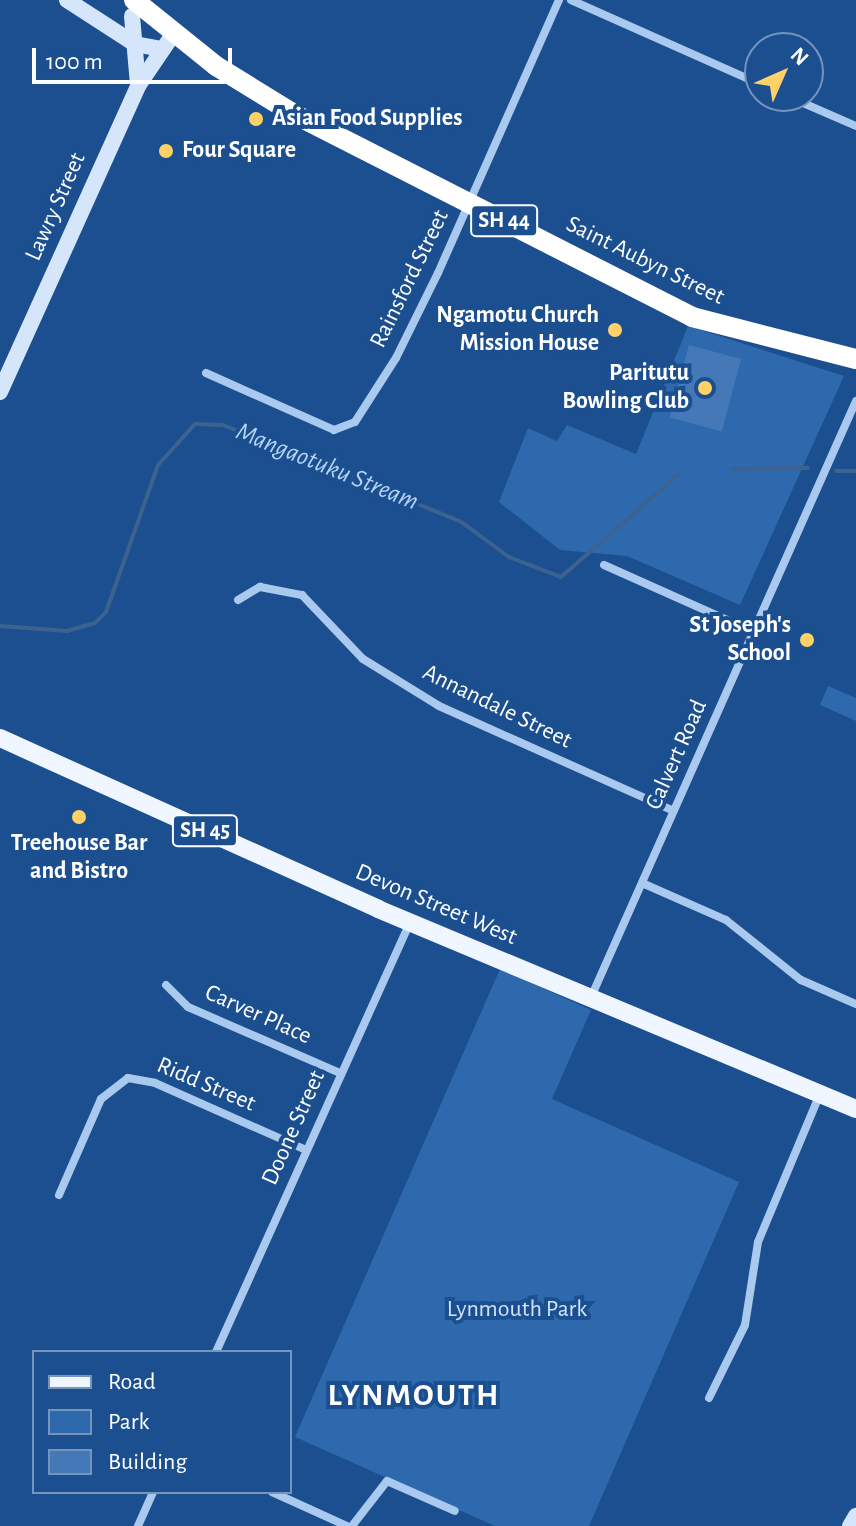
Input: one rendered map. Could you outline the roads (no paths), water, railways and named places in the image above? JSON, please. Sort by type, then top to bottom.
[{"type":"highway","name":"SH 44","points":[[136,8],[168,41]]},
{"type":"highway","name":"Saint Aubyn Street","points":[[168,41],[283,108],[692,317],[856,359]]},
{"type":"main road","name":"Devon Street West","points":[[0,738],[411,921],[856,1109]]},
{"type":"street","points":[[67,0],[135,44],[168,41]]},
{"type":"street","name":"Rainsford Street","points":[[206,373],[323,426],[349,426],[396,358],[559,0]]},
{"type":"street","points":[[571,0],[744,77]]},
{"type":"street","points":[[95,16],[136,8]]},
{"type":"street","name":"Lawry Street","points":[[136,8],[138,86]]},
{"type":"street","name":"Lawry Street","points":[[0,392],[138,86],[168,41]]},
{"type":"street","points":[[824,112],[856,126]]},
{"type":"street","name":"Calvert Road","points":[[592,995],[856,401]]},
{"type":"street","points":[[604,565],[754,632]]},
{"type":"street","name":"Annandale Street","points":[[238,600],[260,587],[302,595],[363,659],[439,706],[674,811]]},
{"type":"street","points":[[642,883],[726,920],[801,980],[856,1004]]},
{"type":"street","name":"Doone Street","points":[[217,1350],[411,921]]},
{"type":"street","name":"Carver Place","points":[[166,985],[188,1007],[340,1073]]},
{"type":"street","name":"Ridd Street","points":[[59,1195],[101,1099],[128,1078],[155,1083],[306,1150]]},
{"type":"street","points":[[709,1398],[745,1325],[758,1242],[821,1094]]},
{"type":"street","points":[[277,1494],[350,1526],[387,1481],[455,1511]]},
{"type":"street","points":[[138,1526],[152,1494]]},
{"type":"street","points":[[850,1526],[856,1516]]},
{"type":"waterway","name":"Mangaotuku Stream","points":[[0,626],[67,631],[95,623],[106,612],[158,465],[195,424],[223,425],[460,521],[509,557],[561,577],[678,475]]},
{"type":"waterway","name":"Mangaotuku Stream","points":[[732,469],[808,468]]},
{"type":"waterway","name":"Mangaotuku Stream","points":[[836,471],[856,471]]},
{"type":"place","name":"Asian Food Supplies","points":[[256,119]]},
{"type":"place","name":"Four Square","points":[[166,151]]},
{"type":"place","name":"Ngamotu Church Mission House","points":[[615,330]]},
{"type":"place","name":"Paritutu Bowling Club","points":[[705,388]]},
{"type":"place","name":"St Joseph's School","points":[[807,640]]},
{"type":"place","name":"Treehouse Bar and Bistro","points":[[79,817]]},
{"type":"district","name":"LYNMOUTH","points":[[414,1395]]},
{"type":"park label","name":"Lynmouth Park","points":[[517,1310]]}]
